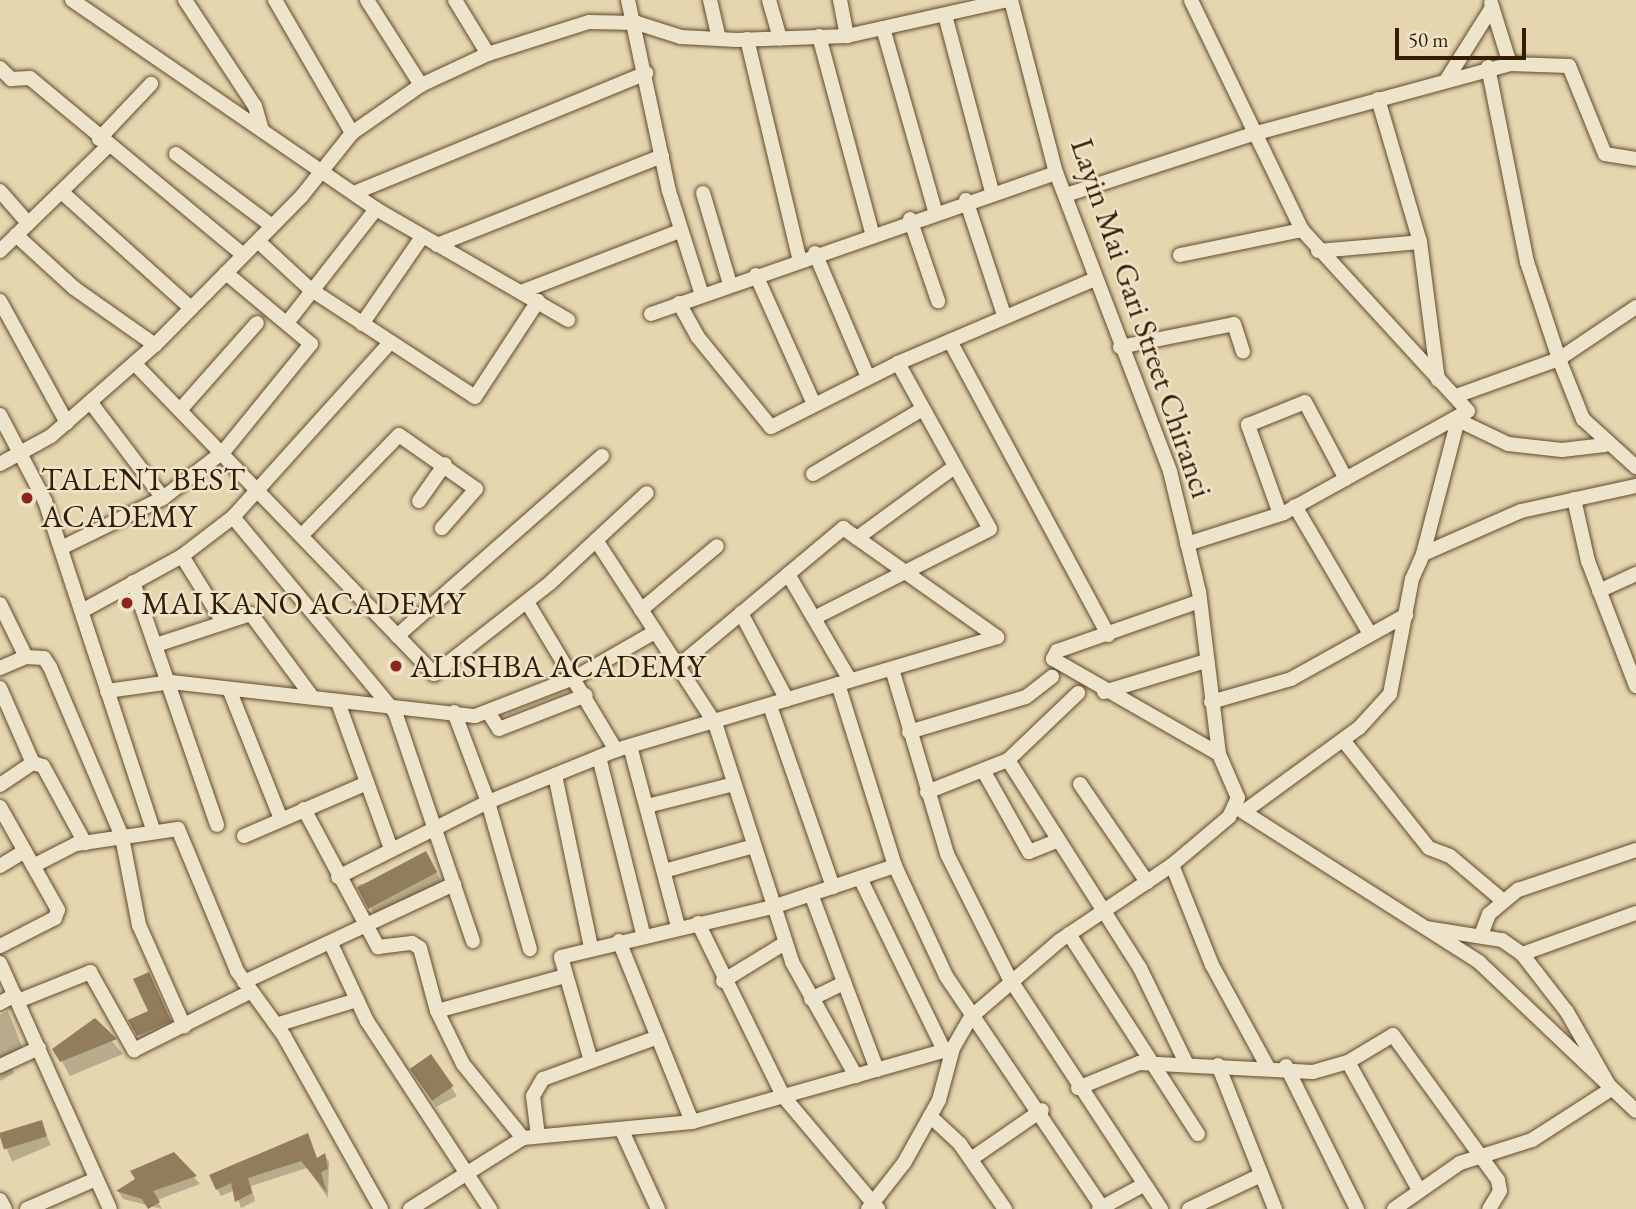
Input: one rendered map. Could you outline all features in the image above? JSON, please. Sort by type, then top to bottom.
[{"type":"street","points":[[72,0],[376,209],[568,320]]},
{"type":"street","points":[[185,0],[255,106],[262,130]]},
{"type":"street","points":[[275,0],[352,133]]},
{"type":"street","points":[[367,0],[421,85]]},
{"type":"street","points":[[455,0],[488,54]]},
{"type":"street","points":[[628,0],[637,23],[662,156],[680,231],[702,295]]},
{"type":"street","points":[[710,0],[719,39]]},
{"type":"street","points":[[769,0],[780,38]]},
{"type":"street","points":[[840,0],[847,36]]},
{"type":"street","points":[[0,464],[23,453],[67,423],[135,364],[259,242],[271,225],[301,197],[318,168],[352,133],[421,85],[488,54],[589,22],[637,23],[681,37],[747,39],[847,36],[1009,0]]},
{"type":"street","name":"Layin Mai Gari Street Chiranci","points":[[1009,0],[1056,173],[1066,195],[1093,280],[1170,471],[1200,601],[1219,754],[1240,809]]},
{"type":"street","points":[[1187,544],[1280,514],[1458,420],[1468,411],[1318,251],[1302,230],[1253,134],[1191,0]]},
{"type":"street","points":[[1491,4],[1510,64]]},
{"type":"street","points":[[1447,79],[1491,4]]},
{"type":"street","points":[[945,15],[992,192]]},
{"type":"street","points":[[883,28],[935,210]]},
{"type":"street","points":[[819,36],[872,232]]},
{"type":"street","points":[[747,39],[799,258]]},
{"type":"street","points":[[1066,195],[1253,134],[1488,67],[1510,64],[1569,66],[1605,153],[1636,159]]},
{"type":"street","points":[[1488,67],[1527,261],[1559,359],[1583,419],[1605,445],[1635,465]]},
{"type":"street","points":[[0,68],[11,79],[30,78],[104,143],[243,255]]},
{"type":"street","points":[[354,193],[646,73]]},
{"type":"street","points":[[0,251],[28,223],[65,195],[151,84]]},
{"type":"street","points":[[1378,99],[1420,242],[1438,380]]},
{"type":"street","points":[[176,154],[271,225]]},
{"type":"street","points":[[437,245],[662,156]]},
{"type":"street","points":[[651,314],[935,210],[1056,173]]},
{"type":"street","points":[[0,191],[28,223]]},
{"type":"street","points":[[703,193],[730,284]]},
{"type":"street","points":[[65,195],[190,307]]},
{"type":"street","points":[[966,200],[1004,314]]},
{"type":"street","points":[[287,323],[310,289],[376,209]]},
{"type":"street","points":[[910,219],[938,301]]},
{"type":"street","points":[[1180,255],[1302,230]]},
{"type":"street","points":[[521,292],[680,231]]},
{"type":"street","points":[[16,235],[74,288],[155,345]]},
{"type":"street","points":[[362,324],[422,237]]},
{"type":"street","points":[[259,242],[310,289],[389,344],[477,396],[538,301]]},
{"type":"street","points":[[1318,251],[1420,242]]},
{"type":"street","points":[[815,253],[868,377]]},
{"type":"street","points":[[61,548],[163,498],[224,451],[309,349],[310,342],[226,273]]},
{"type":"street","points":[[756,275],[814,404]]},
{"type":"street","points":[[679,303],[765,423],[775,426],[868,377],[1004,314],[1093,280]]},
{"type":"street","points":[[0,301],[67,423]]},
{"type":"street","points":[[1456,396],[1559,359],[1636,307]]},
{"type":"street","points":[[180,410],[257,323]]},
{"type":"street","points":[[1120,347],[1234,324],[1243,352]]},
{"type":"street","points":[[950,341],[1108,635]]},
{"type":"street","points":[[82,611],[182,556],[233,517],[389,344]]},
{"type":"street","points":[[814,618],[906,575],[990,529],[953,468],[898,363]]},
{"type":"street","points":[[135,364],[304,533],[397,636],[439,673],[527,602],[647,493]]},
{"type":"street","points":[[1280,514],[1248,425],[1305,402],[1346,479]]},
{"type":"street","points":[[92,404],[163,498]]},
{"type":"street","points":[[813,474],[921,410]]},
{"type":"street","points":[[0,415],[23,453],[61,548],[154,832]]},
{"type":"street","points":[[1458,420],[1508,444],[1562,450],[1605,445]]},
{"type":"street","points":[[698,923],[723,981],[783,1096],[873,1207],[930,1116],[948,1049],[971,1017],[1010,979],[1069,934],[1172,865],[1240,809],[1343,740],[1390,694],[1406,615],[1458,420]]},
{"type":"street","points":[[304,533],[392,436],[445,464],[477,489],[442,528]]},
{"type":"street","points":[[397,636],[602,456]]},
{"type":"street","points":[[419,501],[445,464]]},
{"type":"street","points":[[857,538],[953,468]]},
{"type":"street","points":[[1423,554],[1521,511],[1636,486]]},
{"type":"street","points":[[1574,499],[1599,591],[1634,668],[1636,686]]},
{"type":"street","points":[[1296,506],[1369,632]]},
{"type":"street","points":[[233,517],[395,712],[438,825],[473,941]]},
{"type":"street","points":[[338,877],[488,802],[623,748],[715,723],[998,637],[906,575],[843,528],[677,667]]},
{"type":"street","points":[[596,540],[715,723],[785,943],[811,999],[856,1076]]},
{"type":"street","points":[[640,610],[717,546]]},
{"type":"street","points":[[182,556],[221,619]]},
{"type":"street","points":[[788,574],[814,618],[844,682],[895,866],[971,1017],[1042,1110],[1100,1208],[1143,1185]]},
{"type":"street","points":[[1599,591],[1636,574]]},
{"type":"street","points":[[133,582],[171,682],[217,825]]},
{"type":"street","points":[[1200,601],[1057,651],[1053,659],[1104,692],[1219,754]]},
{"type":"street","points":[[527,602],[623,748],[647,806],[678,926]]},
{"type":"street","points":[[0,604],[26,657]]},
{"type":"street","points":[[741,613],[787,700]]},
{"type":"street","points":[[156,645],[221,619],[251,614],[313,698]]},
{"type":"street","points":[[1211,702],[1292,679],[1369,632],[1406,615]]},
{"type":"street","points":[[107,691],[171,682],[313,698],[339,705],[395,712],[454,712],[469,717],[576,677],[655,632]]},
{"type":"street","points":[[0,668],[26,657],[44,658],[50,667],[122,837],[139,925],[184,1026]]},
{"type":"street","points":[[1104,692],[1206,661]]},
{"type":"street","points":[[892,669],[947,854],[1010,979],[1078,1088],[1161,1209]]},
{"type":"street","points":[[909,732],[1026,697],[1052,677]]},
{"type":"street","points":[[0,688],[33,763],[43,766],[85,843]]},
{"type":"street","points":[[229,689],[281,819]]},
{"type":"street","points":[[927,792],[1008,760],[1078,693]]},
{"type":"street","points":[[488,712],[499,729],[586,695]]},
{"type":"street","points":[[339,705],[391,849]]},
{"type":"street","points":[[770,706],[833,887]]},
{"type":"street","points":[[454,712],[488,802],[530,949]]},
{"type":"street","points":[[1343,740],[1429,848],[1450,856],[1502,900]]},
{"type":"street","points":[[599,757],[643,933]]},
{"type":"street","points":[[1008,760],[1104,911],[1187,1065]]},
{"type":"street","points":[[0,785],[33,763]]},
{"type":"street","points":[[983,770],[1029,852],[1058,840]]},
{"type":"street","points":[[555,775],[591,948]]},
{"type":"street","points":[[244,836],[367,783]]},
{"type":"street","points":[[647,806],[734,784]]},
{"type":"street","points":[[1080,784],[1147,882]]},
{"type":"street","points":[[0,807],[58,915],[0,946]]},
{"type":"street","points":[[304,809],[364,928],[383,950],[412,943],[421,948],[437,1011],[472,1078],[531,1137]]},
{"type":"street","points":[[1240,809],[1418,928],[1479,962],[1636,1111]]},
{"type":"street","points":[[33,866],[85,843],[178,830],[207,909],[247,987],[276,1025],[381,1209]]},
{"type":"street","points":[[664,871],[754,846]]},
{"type":"street","points":[[1480,935],[1502,900],[1636,850]]},
{"type":"street","points":[[0,866],[25,851]]},
{"type":"street","points":[[1172,865],[1212,965],[1267,1066]]},
{"type":"street","points":[[592,1061],[561,957],[643,933],[773,907],[895,866]]},
{"type":"street","points":[[860,878],[948,1049]]},
{"type":"street","points":[[0,1003],[90,972],[131,1050],[184,1026],[247,987],[454,884]]},
{"type":"street","points":[[811,894],[877,1070]]},
{"type":"street","points":[[1522,954],[1636,913]]},
{"type":"street","points":[[1418,928],[1480,935],[1522,954],[1567,1012],[1611,1088]]},
{"type":"street","points":[[1069,934],[1150,1065],[1198,1134]]},
{"type":"street","points":[[619,941],[692,1122]]},
{"type":"street","points":[[723,981],[785,943]]},
{"type":"street","points":[[332,946],[357,1000],[490,1209]]},
{"type":"street","points":[[0,964],[110,1209]]},
{"type":"street","points":[[437,1011],[565,976]]},
{"type":"street","points":[[811,999],[844,983]]},
{"type":"street","points":[[276,1025],[357,1000]]},
{"type":"street","points":[[1078,1088],[1119,1068],[1150,1065],[1286,1066],[1313,1072],[1348,1062],[1388,1036],[1399,1038],[1480,1153],[1500,1191],[1489,1209]]},
{"type":"street","points":[[531,1137],[536,1086],[592,1061],[658,1037]]},
{"type":"street","points":[[0,1066],[38,1048]]},
{"type":"street","points":[[410,1209],[467,1172],[531,1137],[622,1133],[692,1122],[948,1049]]},
{"type":"street","points":[[1348,1062],[1419,1190]]},
{"type":"street","points":[[1218,1065],[1275,1209]]},
{"type":"street","points":[[1286,1066],[1357,1209]]},
{"type":"street","points":[[1394,1209],[1419,1190],[1480,1153],[1532,1140],[1611,1088]]},
{"type":"street","points":[[971,1159],[1042,1110]]},
{"type":"street","points":[[930,1116],[971,1159],[1005,1209]]},
{"type":"street","points":[[622,1133],[658,1209]]},
{"type":"street","points":[[1189,1209],[1261,1175]]},
{"type":"street","points":[[27,1209],[96,1179]]},
{"type":"street","points":[[0,1200],[5,1209]]},
{"type":"building","points":[[426,851],[437,872],[368,909],[357,888]]},
{"type":"building","points":[[149,972],[171,1021],[137,1036],[128,1020],[148,1011],[133,979]]},
{"type":"building","points":[[95,1018],[117,1039],[60,1062],[52,1049]]},
{"type":"building","points":[[431,1054],[453,1086],[432,1101],[410,1069]]},
{"type":"building","points":[[42,1120],[47,1136],[4,1149],[0,1133]]},
{"type":"building","points":[[308,1133],[317,1158],[325,1153],[328,1169],[321,1172],[327,1193],[301,1161],[248,1178],[252,1193],[235,1202],[231,1183],[216,1190],[209,1175]]},
{"type":"building","points":[[174,1152],[197,1176],[153,1191],[160,1202],[148,1209],[142,1199],[116,1191],[135,1179],[130,1171]]},
{"type":"place","name":"TALENT BEST ACADEMY","points":[[27,498]]},
{"type":"place","name":"MAI KANO ACADEMY","points":[[127,603]]},
{"type":"place","name":"ALISHBA ACADEMY","points":[[396,666]]}]
